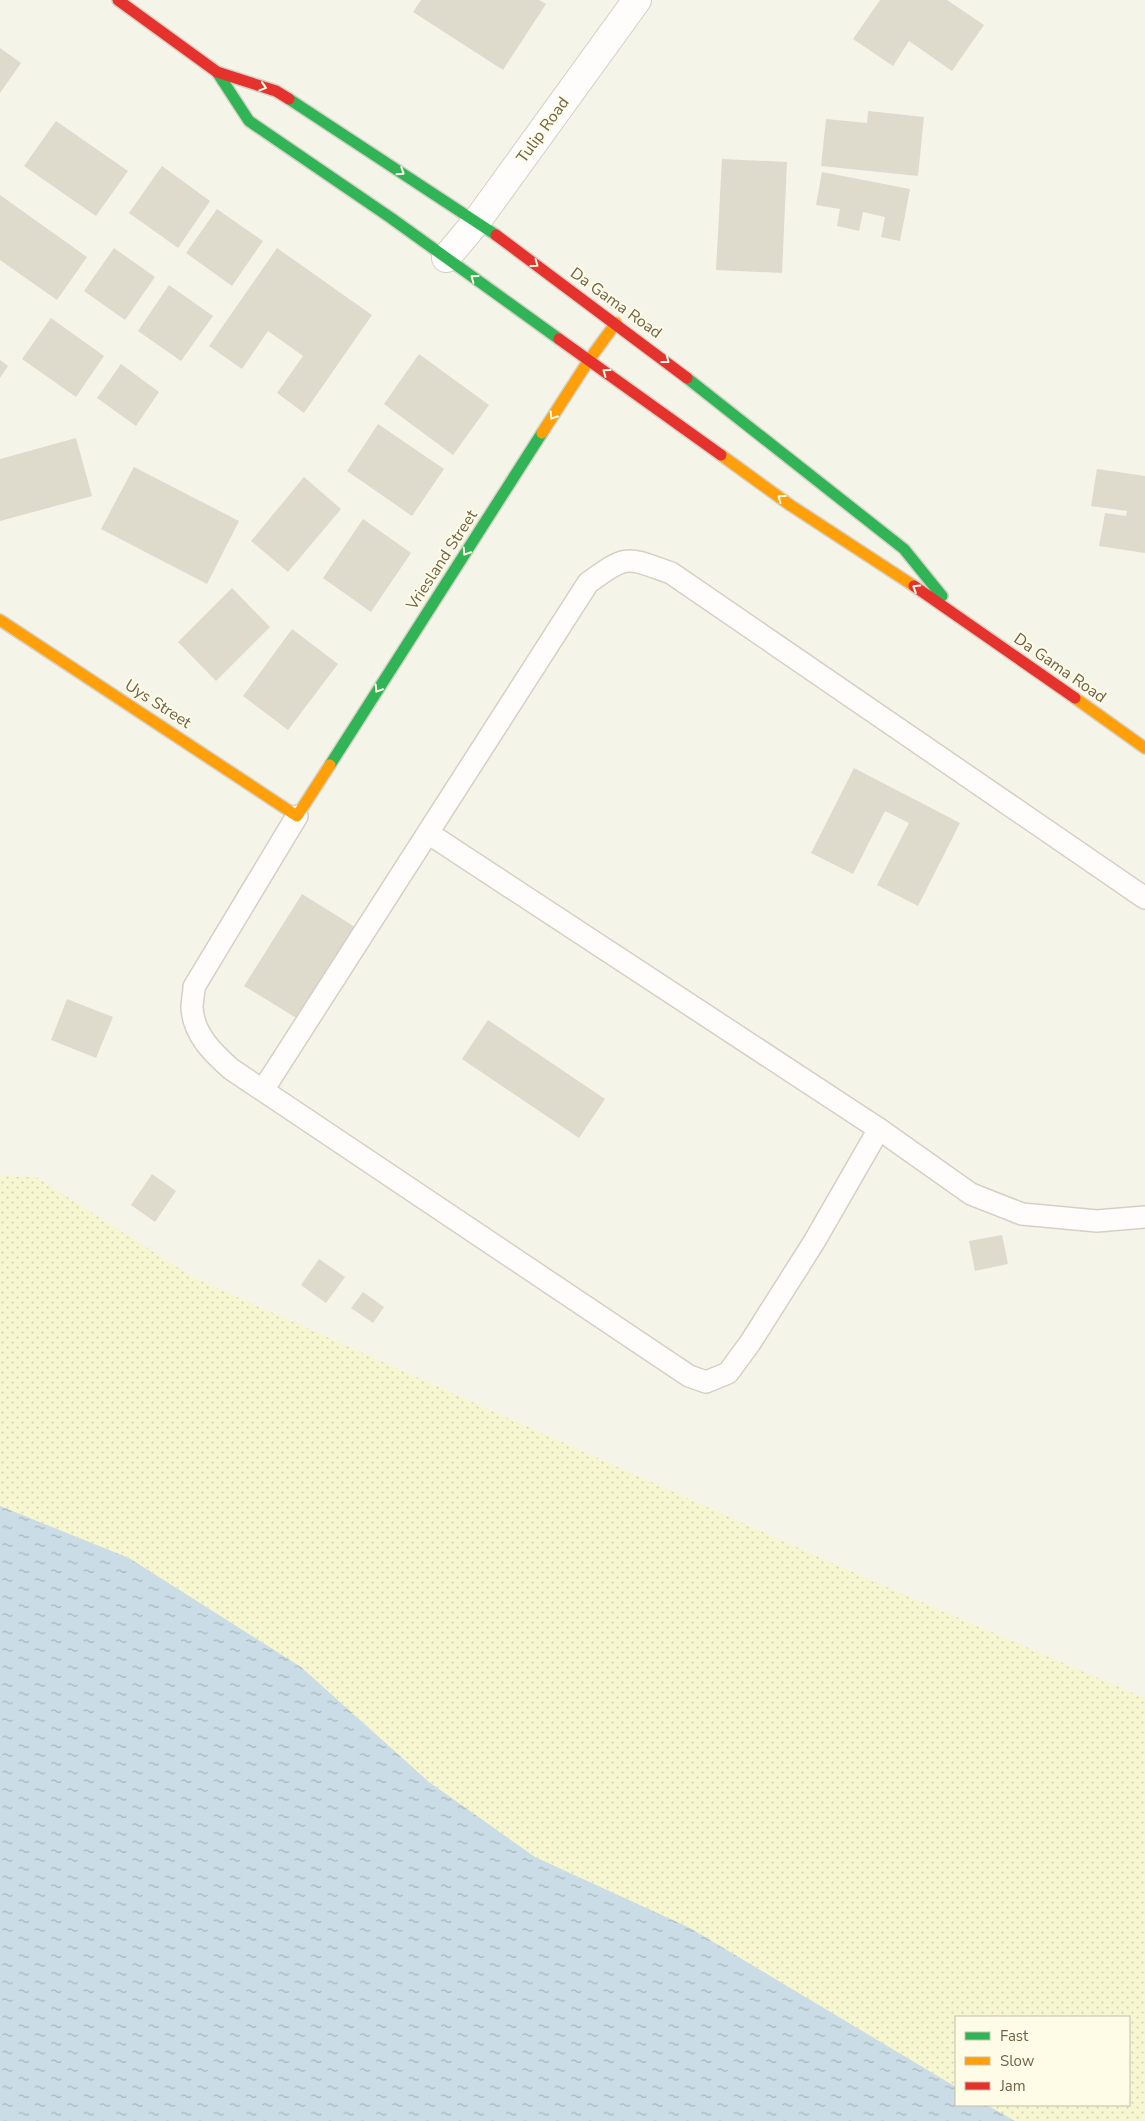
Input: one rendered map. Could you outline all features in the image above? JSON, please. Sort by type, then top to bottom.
[{"type":"street","name":"Da Gama Road","points":[[118,0],[217,72],[276,91],[478,221],[616,323],[904,549],[957,614]]},
{"type":"street","name":"Tulip Road","points":[[446,258],[478,221],[637,0]]},
{"type":"street","name":"Da Gama Road","points":[[217,72],[250,121],[446,258],[790,505],[957,614],[1145,748]]},
{"type":"street","name":"Vriesland Street","points":[[297,816],[589,360],[616,323]]},
{"type":"street","name":"Uys Street","points":[[0,620],[297,816]]},
{"type":"lane","points":[[263,1090],[588,583],[618,562],[636,560],[671,573],[1145,898]]},
{"type":"lane","points":[[297,816],[194,987],[194,1016],[203,1039],[213,1053],[231,1069],[676,1367],[706,1382],[728,1373],[750,1343],[814,1242],[879,1129]]},
{"type":"lane","points":[[428,833],[879,1129],[971,1194],[1022,1214],[1098,1221],[1145,1217]]},
{"type":"sand","points":[[0,1176],[36,1177],[193,1277],[873,1581],[1145,1698],[1145,2121],[1015,2121],[989,2106],[1130,2106],[1130,2016],[955,2016],[955,2086],[690,1928],[535,1857],[429,1782],[301,1667],[129,1558],[0,1506]]},
{"type":"water","points":[[0,1506],[129,1558],[301,1667],[429,1782],[535,1857],[690,1928],[955,2086],[955,2106],[989,2106],[1015,2121],[0,2121]]},
{"type":"building","points":[[421,0],[539,0],[546,4],[503,70],[413,12]]},
{"type":"building","points":[[880,0],[947,0],[984,25],[952,71],[909,41],[893,66],[853,39]]},
{"type":"building","points":[[0,48],[21,63],[0,93]]},
{"type":"building","points":[[868,111],[924,117],[918,176],[821,166],[826,119],[867,123]]},
{"type":"building","points":[[56,121],[128,171],[96,216],[24,166]]},
{"type":"building","points":[[722,159],[787,162],[782,273],[716,270]]},
{"type":"building","points":[[162,166],[210,201],[178,248],[129,213]]},
{"type":"building","points":[[822,172],[910,189],[900,241],[881,237],[885,217],[863,212],[859,231],[837,226],[840,209],[816,205]]},
{"type":"building","points":[[0,195],[87,257],[57,300],[0,260]]},
{"type":"building","points":[[217,209],[263,241],[232,286],[186,253]]},
{"type":"building","points":[[114,248],[155,277],[125,320],[84,291]]},
{"type":"building","points":[[277,248],[372,315],[304,413],[277,393],[303,356],[268,331],[242,369],[209,346]]},
{"type":"building","points":[[169,285],[213,316],[181,361],[138,331]]},
{"type":"building","points":[[51,318],[104,356],[76,397],[22,359]]},
{"type":"building","points":[[419,354],[489,405],[453,455],[384,404]]},
{"type":"building","points":[[0,360],[8,366],[0,378]]},
{"type":"building","points":[[121,364],[159,392],[136,426],[97,398]]},
{"type":"building","points":[[378,424],[444,469],[412,516],[347,471]]},
{"type":"building","points":[[76,438],[92,496],[0,521],[0,459]]},
{"type":"building","points":[[134,467],[239,521],[207,584],[101,529]]},
{"type":"building","points":[[1097,469],[1145,476],[1145,553],[1099,546],[1105,513],[1126,516],[1127,511],[1091,506]]},
{"type":"building","points":[[304,477],[341,509],[288,572],[251,541]]},
{"type":"building","points":[[363,519],[411,553],[371,612],[323,578]]},
{"type":"building","points":[[232,588],[270,627],[216,681],[178,642]]},
{"type":"building","points":[[292,629],[338,664],[288,730],[243,696]]},
{"type":"building","points":[[854,768],[960,823],[918,906],[877,885],[909,823],[885,811],[853,874],[811,853]]},
{"type":"building","points":[[302,894],[355,927],[298,1019],[244,986]]},
{"type":"building","points":[[67,999],[113,1017],[96,1058],[51,1040]]},
{"type":"building","points":[[488,1020],[605,1099],[579,1138],[462,1059]]},
{"type":"building","points":[[152,1174],[176,1191],[155,1222],[131,1205]]},
{"type":"building","points":[[1002,1235],[1008,1264],[975,1271],[969,1241]]},
{"type":"building","points":[[319,1259],[345,1277],[326,1303],[301,1285]]},
{"type":"building","points":[[363,1292],[384,1307],[373,1323],[351,1308]]},
{"type":"traffic: fast","points":[[217,72],[249,121],[391,218],[559,339]]},
{"type":"traffic: fast","points":[[289,99],[496,235]]},
{"type":"traffic: fast","points":[[687,378],[904,549],[942,596]]},
{"type":"traffic: fast","points":[[330,765],[542,433]]},
{"type":"traffic: slow","points":[[542,433],[589,360],[616,323]]},
{"type":"traffic: slow","points":[[721,455],[790,505],[914,586]]},
{"type":"traffic: slow","points":[[0,620],[297,816],[330,765]]},
{"type":"traffic: slow","points":[[1075,698],[1145,748]]},
{"type":"traffic: jam","points":[[118,0],[217,72],[276,91],[289,99]]},
{"type":"traffic: jam","points":[[496,235],[687,378]]},
{"type":"traffic: jam","points":[[559,339],[721,455]]},
{"type":"traffic: jam","points":[[914,586],[1075,698]]}]
